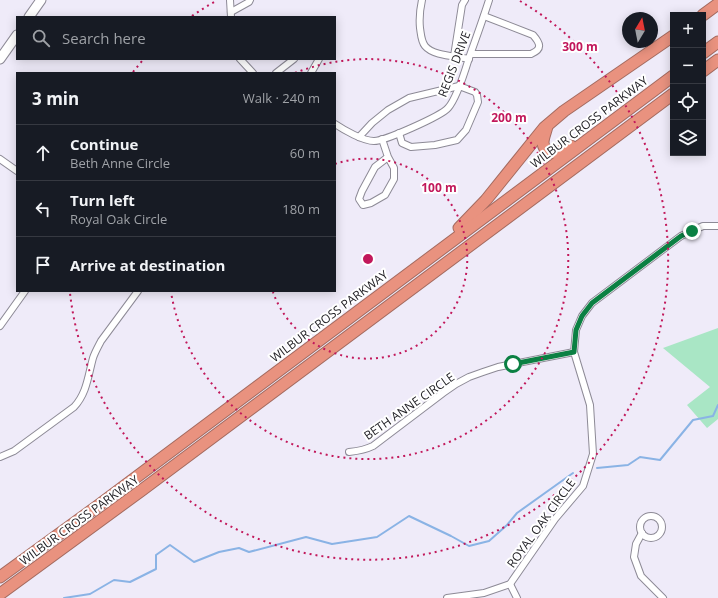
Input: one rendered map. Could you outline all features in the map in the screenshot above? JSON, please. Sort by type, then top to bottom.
[{"type":"highway","points":[[706,13],[718,4]]},
{"type":"highway","points":[[421,264],[436,247],[460,227],[477,210],[494,191],[541,131],[564,111],[670,38]]},
{"type":"highway","points":[[706,51],[718,42]]},
{"type":"highway","points":[[706,69],[718,60]]},
{"type":"highway","name":"WILBUR CROSS PARKWAY","points":[[0,577],[670,78]]},
{"type":"highway","name":"WILBUR CROSS PARKWAY","points":[[0,594],[142,490],[670,96]]},
{"type":"highway","points":[[548,126],[543,142],[545,147],[552,152],[561,152],[578,140],[593,136]]},
{"type":"street","points":[[30,16],[41,0]]},
{"type":"street","points":[[230,0],[231,14],[250,0]]},
{"type":"street","points":[[422,0],[419,18],[421,38],[424,45],[429,50],[442,55],[454,56],[530,54],[536,52],[539,47],[539,41],[533,34],[484,16]]},
{"type":"street","points":[[454,56],[462,5],[465,0]]},
{"type":"street","name":"REGIS DRIVE","points":[[336,125],[358,137],[374,141],[399,133],[439,115],[448,108],[459,86],[489,0]]},
{"type":"street","points":[[0,59],[16,36]]},
{"type":"street","points":[[241,60],[252,72]]},
{"type":"street","points":[[277,72],[293,60]]},
{"type":"street","points":[[312,72],[318,60]]},
{"type":"street","points":[[358,137],[388,110],[409,98],[459,86],[475,92],[477,95],[478,102],[466,130],[457,140],[412,147],[402,142],[399,133]]},
{"type":"street","points":[[382,139],[388,157],[394,168],[394,179],[385,195],[371,203],[363,205],[359,199],[362,191],[375,167],[388,157]]},
{"type":"street","points":[[0,159],[16,170]]},
{"type":"street","name":"ROYAL OAK CIRCLE","points":[[447,598],[484,593],[510,584],[555,519],[583,486],[593,454],[590,405],[574,352],[576,330],[582,316],[592,303],[681,236],[703,226],[718,226]]},
{"type":"street","points":[[0,326],[24,292]]},
{"type":"street","points":[[0,457],[14,451],[79,402],[86,388],[96,350],[137,292]]},
{"type":"street","name":"BETH ANNE CIRCLE","points":[[349,452],[365,450],[373,446],[443,393],[469,377],[498,367],[574,352]]},
{"type":"street","points":[[642,533],[636,544],[634,557],[641,576],[663,598]]},
{"type":"street","points":[[510,584],[517,598]]},
{"type":"green space","points":[[718,328],[718,419],[707,428],[687,405],[710,387],[663,348]]},
{"type":"waterway","points":[[597,468],[628,465],[640,457],[660,460],[693,420],[713,416],[718,405]]},
{"type":"waterway","points":[[64,598],[90,594],[114,580],[130,582],[156,569],[156,555],[170,545],[194,562],[219,552],[239,548],[249,552],[306,537],[332,544],[377,537],[409,516],[469,546],[489,541],[507,525],[517,513],[573,473]]},
{"type":"route","points":[[513,364],[574,352],[576,330],[582,316],[592,303],[681,236],[692,231]]}]
